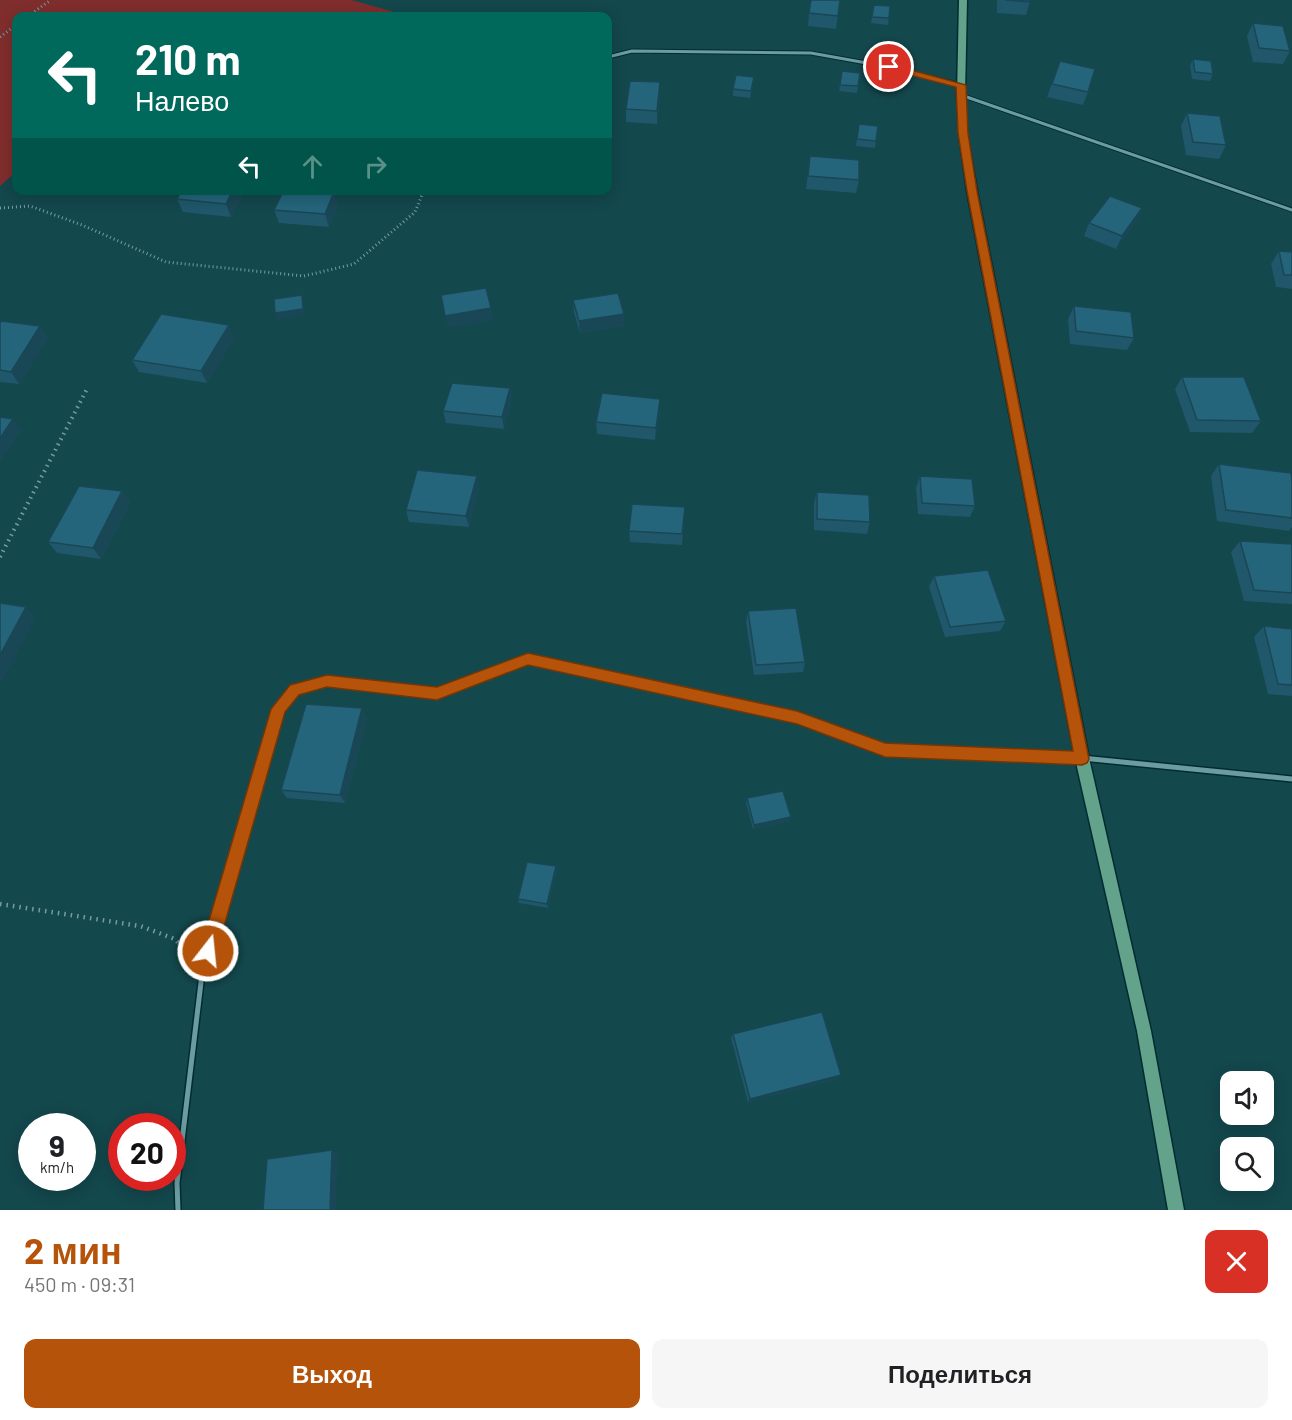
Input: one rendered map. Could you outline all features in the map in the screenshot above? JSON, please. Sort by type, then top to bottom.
[{"type":"street","points":[[963,0],[961,90],[963,133],[972,191],[1082,759],[1144,1031],[1176,1210]]},
{"type":"lane","points":[[612,56],[632,51],[812,53],[889,67],[961,90],[1292,210]]},
{"type":"lane","points":[[178,1210],[177,1183],[202,974],[279,709],[295,689],[327,681],[437,693],[528,659],[797,717],[885,750],[1082,759],[1292,779]]},
{"type":"path","points":[[34,12],[51,0]]},
{"type":"path","points":[[0,208],[30,206],[82,225],[166,262],[304,276],[354,264],[415,212],[422,195]]},
{"type":"path","points":[[0,557],[88,387]]},
{"type":"path","points":[[0,904],[140,926],[175,939],[202,974]]},
{"type":"shaded area","points":[[0,0],[352,0],[394,12],[12,12],[12,176],[0,186]]},
{"type":"building","points":[[811,0],[840,0],[838,16],[809,13]]},
{"type":"building","points":[[1005,0],[1030,0],[1030,2]]},
{"type":"building","points":[[874,5],[890,6],[889,18],[872,17]]},
{"type":"building","points":[[1253,23],[1283,26],[1290,51],[1259,48]]},
{"type":"building","points":[[1193,59],[1211,61],[1213,74],[1195,72]]},
{"type":"building","points":[[1060,61],[1095,69],[1088,92],[1052,84]]},
{"type":"building","points":[[842,71],[860,73],[858,86],[840,85]]},
{"type":"building","points":[[736,75],[754,77],[751,91],[733,89]]},
{"type":"building","points":[[630,81],[660,82],[657,111],[626,109]]},
{"type":"building","points":[[1187,113],[1220,116],[1226,145],[1193,142]]},
{"type":"building","points":[[859,124],[878,126],[876,141],[857,139]]},
{"type":"building","points":[[810,156],[859,160],[859,180],[808,176]]},
{"type":"building","points":[[179,195],[230,195],[226,204],[177,199]]},
{"type":"building","points":[[282,195],[333,195],[325,214],[274,210]]},
{"type":"building","points":[[1110,196],[1142,208],[1122,236],[1089,223]]},
{"type":"building","points":[[1279,251],[1292,252],[1292,275],[1284,275]]},
{"type":"building","points":[[486,288],[491,308],[445,316],[441,295]]},
{"type":"building","points":[[618,293],[624,314],[579,321],[573,300]]},
{"type":"building","points":[[302,295],[303,309],[275,313],[274,299]]},
{"type":"building","points":[[1074,306],[1131,312],[1134,338],[1076,331]]},
{"type":"building","points":[[161,314],[229,325],[201,371],[132,360]]},
{"type":"building","points":[[1,321],[40,326],[11,372],[0,370]]},
{"type":"building","points":[[1182,377],[1244,377],[1261,421],[1197,420]]},
{"type":"building","points":[[452,383],[510,388],[502,417],[443,411]]},
{"type":"building","points":[[602,393],[660,399],[656,428],[596,422]]},
{"type":"building","points":[[0,417],[13,419],[0,438]]},
{"type":"building","points":[[1219,464],[1291,473],[1292,518],[1226,510]]},
{"type":"building","points":[[417,470],[477,476],[466,516],[406,510]]},
{"type":"building","points":[[920,476],[972,479],[975,506],[922,503]]},
{"type":"building","points":[[79,486],[122,491],[93,548],[48,542]]},
{"type":"building","points":[[817,492],[869,495],[870,522],[817,519]]},
{"type":"building","points":[[632,504],[685,507],[682,534],[629,531]]},
{"type":"building","points":[[1240,541],[1292,544],[1292,593],[1254,590]]},
{"type":"building","points":[[988,570],[1006,621],[950,627],[934,576]]},
{"type":"building","points":[[0,603],[26,607],[0,655]]},
{"type":"building","points":[[796,608],[805,662],[756,665],[748,611]]},
{"type":"building","points":[[1264,626],[1292,629],[1292,685],[1278,684]]},
{"type":"building","points":[[306,704],[362,708],[340,795],[281,790]]},
{"type":"building","points":[[783,791],[791,817],[754,825],[747,798]]},
{"type":"building","points":[[527,862],[556,866],[547,904],[518,899]]},
{"type":"building","points":[[822,1012],[841,1075],[750,1099],[733,1034]]},
{"type":"building","points":[[332,1150],[330,1210],[263,1210],[267,1159]]},
{"type":"route","points":[[208,951],[279,709],[295,689],[327,681],[437,693],[528,659],[797,717],[885,750],[1082,759],[972,191],[963,133],[961,85],[889,67]]}]
